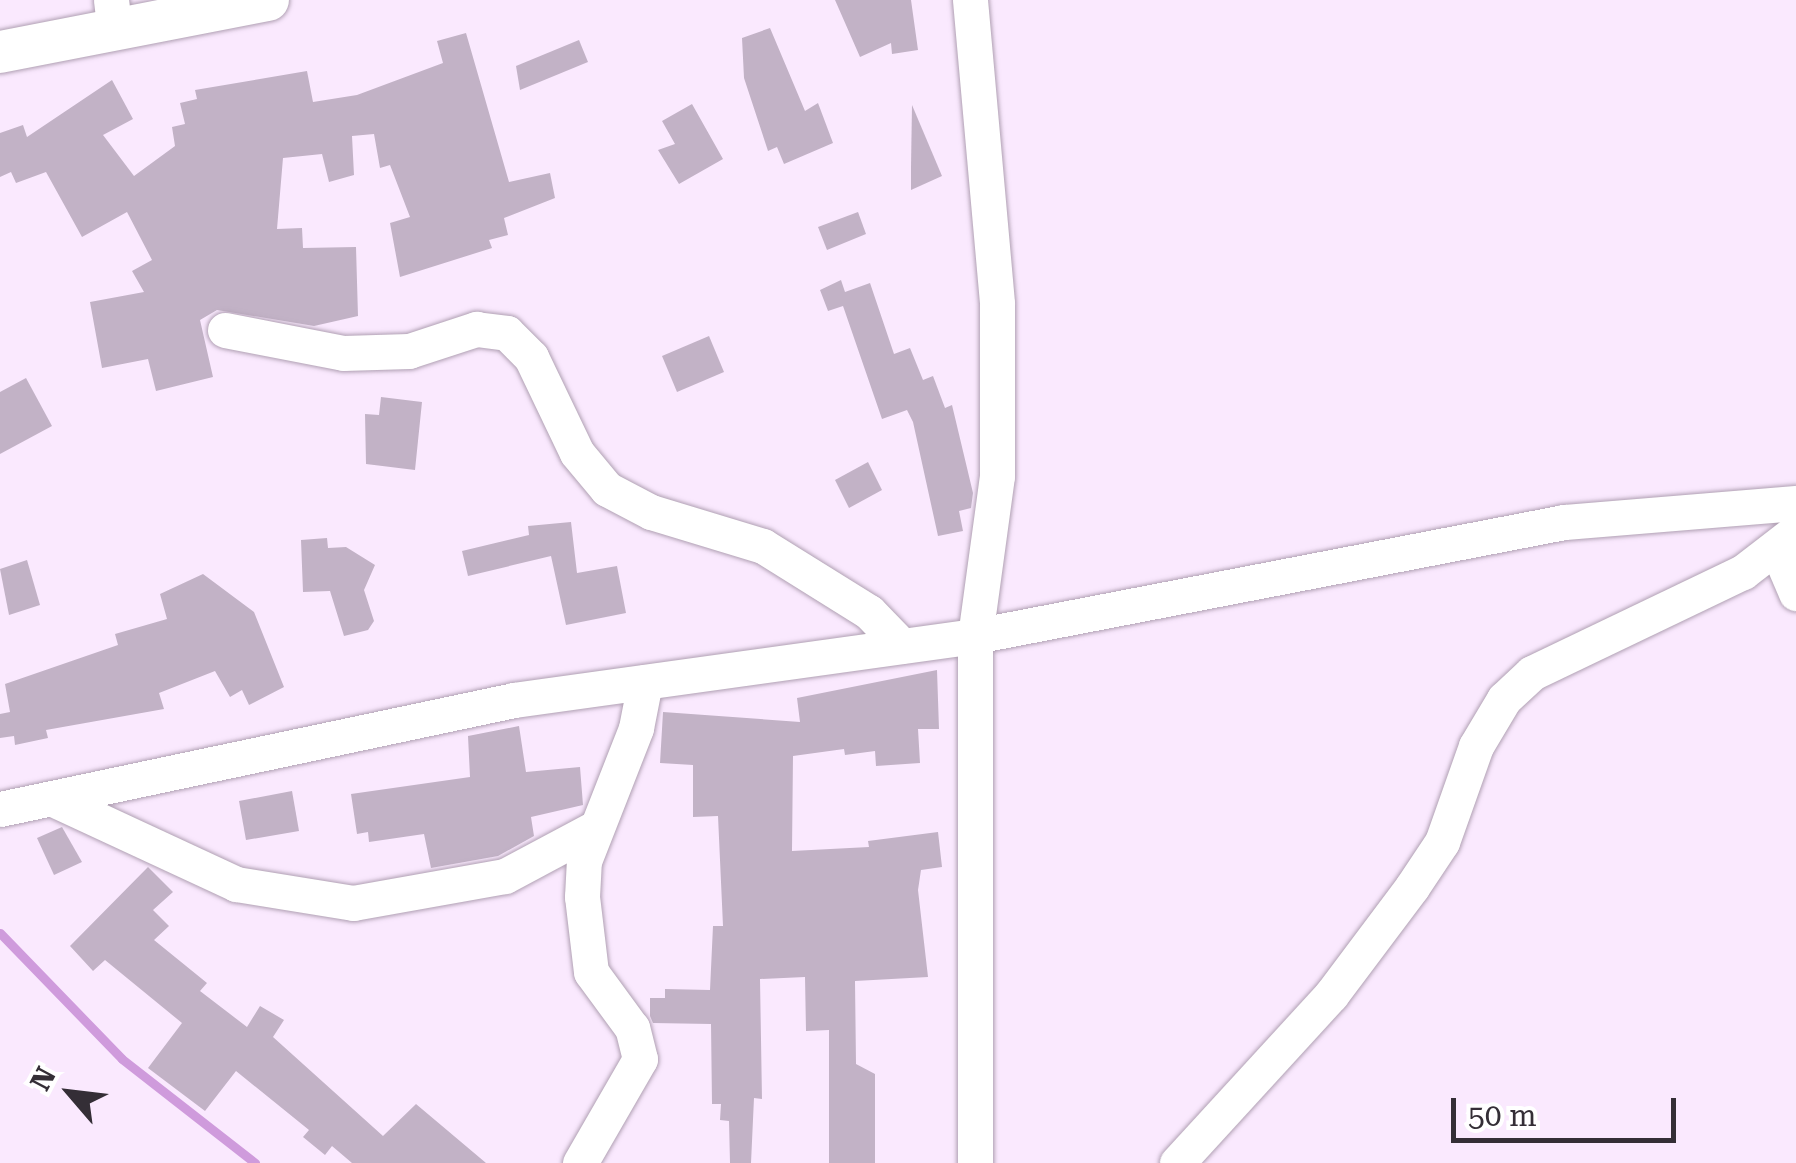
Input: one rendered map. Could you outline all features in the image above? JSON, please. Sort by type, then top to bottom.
[{"type":"main road","points":[[0,52],[112,13],[268,0]]},
{"type":"street","points":[[970,0],[997,304],[997,476],[975,636],[975,1163]]},
{"type":"street","points":[[225,330],[343,353],[408,351],[476,329],[507,333],[531,357],[577,453],[606,489],[652,512],[763,546],[869,612],[902,646]]},
{"type":"street","points":[[0,809],[514,700],[975,636],[1564,522],[1796,504]]},
{"type":"street","points":[[1178,1163],[1331,995],[1412,887],[1442,842],[1476,746],[1504,699],[1532,673],[1787,541],[1796,593]]},
{"type":"street","points":[[580,1163],[640,1059],[632,1028],[584,954],[584,861],[593,830],[631,742],[645,682]]},
{"type":"street","points":[[53,799],[236,884],[352,903],[505,876],[593,830]]},
{"type":"building","points":[[835,0],[911,0],[918,50],[892,54],[891,43],[860,57]]},
{"type":"building","points":[[770,28],[805,111],[818,103],[833,143],[784,164],[777,147],[768,151],[744,78],[742,38]]},
{"type":"building","points":[[466,33],[509,182],[550,173],[555,198],[504,218],[508,235],[489,240],[492,248],[400,277],[390,223],[410,217],[390,165],[380,168],[374,134],[352,136],[354,175],[329,182],[322,154],[283,158],[277,229],[302,228],[303,248],[356,247],[358,316],[314,326],[217,310],[200,320],[213,377],[156,391],[148,359],[102,368],[90,302],[144,292],[132,271],[152,260],[127,212],[82,237],[46,172],[16,183],[11,172],[0,177],[0,133],[23,125],[27,137],[112,80],[133,119],[103,135],[134,176],[175,146],[172,127],[185,124],[180,103],[197,99],[195,90],[307,71],[313,102],[357,95],[443,63],[437,41]]},
{"type":"building","points":[[579,40],[588,62],[520,90],[516,66]]},
{"type":"building","points":[[692,104],[723,159],[679,184],[658,150],[675,144],[662,121]]},
{"type":"building","points":[[912,105],[942,176],[911,190],[911,167]]},
{"type":"building","points":[[858,212],[866,234],[827,250],[818,227]]},
{"type":"building","points":[[841,280],[845,292],[870,283],[894,354],[910,348],[923,380],[933,376],[945,408],[952,405],[973,493],[971,508],[959,511],[963,531],[938,536],[913,422],[907,410],[882,419],[843,306],[828,311],[820,290]]},
{"type":"building","points":[[709,336],[724,372],[677,392],[662,356]]},
{"type":"building","points":[[26,378],[52,426],[0,454],[0,392]]},
{"type":"building","points":[[381,397],[422,402],[415,470],[366,464],[365,414],[379,415]]},
{"type":"building","points":[[868,462],[882,490],[849,508],[835,480]]},
{"type":"building","points":[[571,522],[577,573],[617,566],[626,613],[566,625],[551,556],[468,576],[462,551],[529,535],[528,526]]},
{"type":"building","points":[[327,538],[328,548],[346,547],[375,565],[364,590],[374,621],[368,630],[344,636],[330,591],[303,592],[301,540]]},
{"type":"building","points":[[27,560],[40,605],[9,615],[0,569]]},
{"type":"building","points":[[203,574],[254,612],[284,687],[249,705],[242,690],[230,697],[215,671],[159,693],[164,709],[46,730],[48,738],[15,745],[14,736],[0,738],[0,714],[10,712],[5,684],[118,645],[115,634],[167,619],[160,594]]},
{"type":"building","points":[[937,670],[939,729],[918,729],[920,763],[876,766],[875,751],[845,755],[844,749],[793,756],[792,851],[869,847],[868,841],[938,832],[942,867],[921,870],[918,890],[928,977],[855,981],[856,1064],[875,1074],[875,1163],[829,1163],[829,1030],[806,1031],[805,977],[760,979],[762,1099],[754,1098],[751,1163],[730,1163],[729,1121],[720,1120],[721,1104],[712,1104],[711,1024],[653,1023],[650,1016],[650,998],[665,998],[665,989],[710,990],[713,926],[723,926],[718,816],[693,817],[693,765],[660,763],[663,712],[800,722],[797,698]]},
{"type":"building","points":[[519,726],[526,772],[580,767],[583,805],[531,817],[534,836],[498,856],[431,868],[424,834],[369,842],[368,832],[357,834],[351,794],[470,777],[468,736]]},
{"type":"building","points":[[292,791],[299,831],[246,840],[239,801]]},
{"type":"building","points":[[62,827],[82,862],[54,875],[37,838]]},
{"type":"building","points":[[148,867],[173,892],[153,910],[169,926],[154,940],[207,983],[200,991],[247,1027],[260,1006],[284,1020],[273,1037],[383,1136],[416,1104],[486,1163],[352,1163],[332,1146],[325,1155],[303,1137],[309,1130],[236,1071],[205,1111],[148,1068],[182,1023],[105,960],[93,971],[70,946]]},
{"type":"waterway","points":[[0,933],[122,1059],[255,1163]]}]
